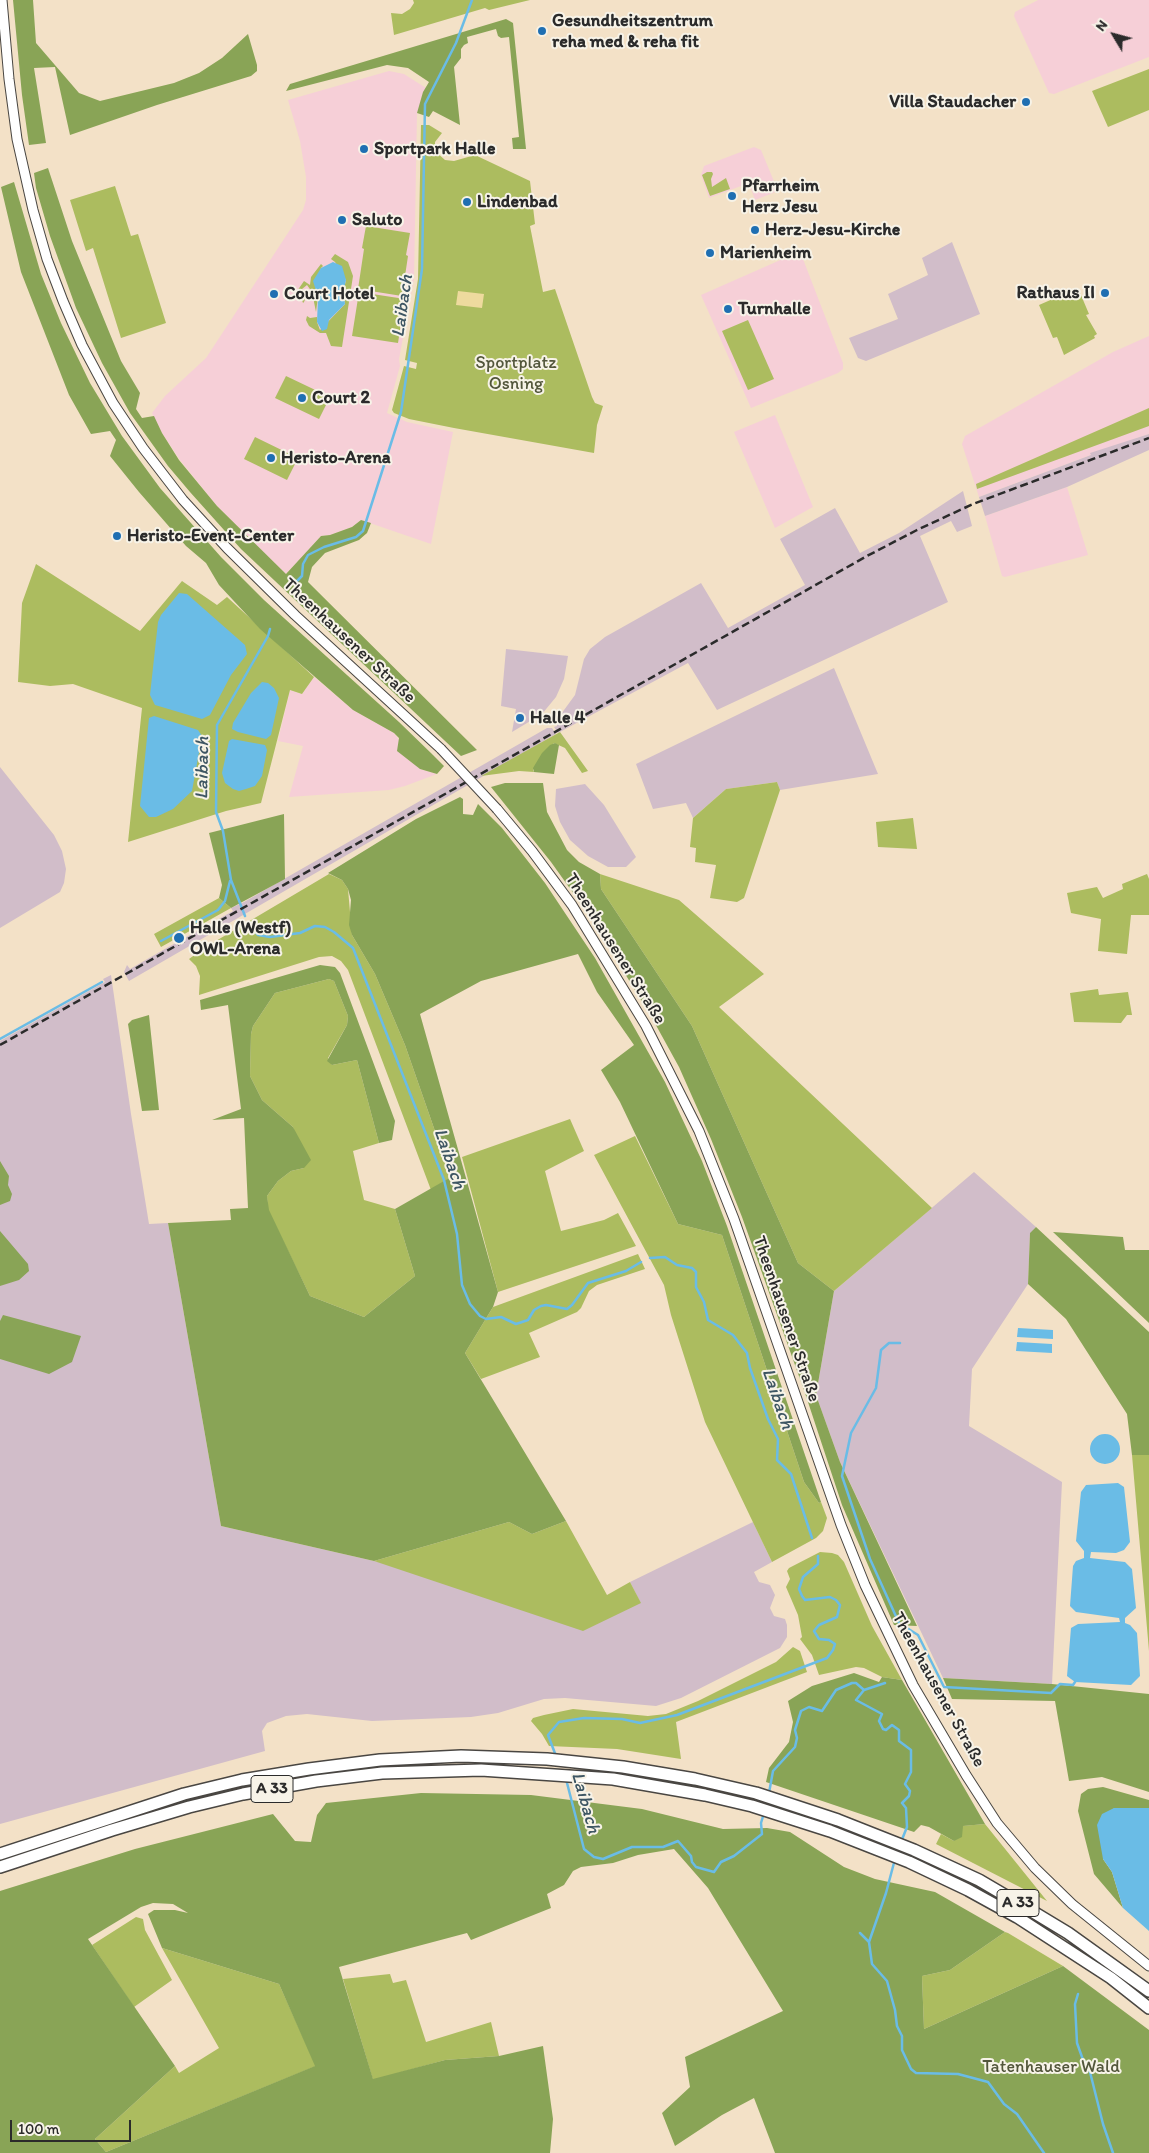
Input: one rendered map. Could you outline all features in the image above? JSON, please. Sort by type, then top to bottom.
[{"type":"highway","name":"A 33","points":[[0,1854],[166,1800],[251,1779],[380,1760],[461,1756],[562,1760],[623,1767],[695,1779],[756,1793],[888,1838],[979,1880],[1026,1906],[1076,1938],[1149,1991]]},
{"type":"highway","name":"A 33","points":[[0,1867],[189,1807],[243,1794],[316,1781],[425,1770],[489,1770],[613,1778],[661,1786],[752,1806],[780,1814],[909,1862],[968,1890],[1017,1917],[1111,1978],[1149,2008]]},
{"type":"main road","name":"Theenhausener Straße","points":[[2,0],[9,79],[17,139],[27,190],[47,259],[82,345],[113,402],[143,448],[183,500],[227,548],[295,614],[441,749],[497,809],[532,851],[572,905],[646,1026],[698,1131],[734,1219],[841,1525],[864,1585],[913,1685],[966,1775],[997,1823],[1035,1868],[1072,1904],[1149,1966]]},
{"type":"shaded area","points":[[1038,0],[1149,0],[1149,57],[1054,94],[1049,93],[1014,16],[1015,12]]},
{"type":"shaded area","points":[[389,71],[404,74],[426,88],[417,113],[414,279],[399,359],[400,366],[387,413],[407,422],[453,432],[431,544],[361,520],[352,527],[330,535],[321,536],[286,574],[217,506],[180,460],[162,433],[152,413],[165,396],[206,358],[303,210],[306,200],[306,177],[300,141],[288,100]]},
{"type":"shaded area","points":[[754,147],[761,150],[778,191],[755,200],[749,183],[709,198],[701,175],[704,166]]},
{"type":"shaded area","points":[[952,242],[980,314],[866,361],[858,358],[849,338],[898,319],[888,294],[928,275],[922,258]]},
{"type":"shaded area","points":[[794,254],[799,255],[803,259],[843,363],[843,369],[838,373],[751,408],[701,295]]},
{"type":"shaded area","points":[[1149,336],[1149,434],[979,497],[962,444],[965,436],[1113,352]]},
{"type":"shaded area","points":[[775,415],[813,507],[775,528],[734,432]]},
{"type":"shaded area","points":[[1149,434],[1149,450],[1067,487],[985,516],[979,497],[1091,455],[1090,453]]},
{"type":"shaded area","points":[[1067,487],[1088,555],[1005,577],[1002,576],[985,516]]},
{"type":"shaded area","points":[[963,491],[972,526],[957,532],[951,521],[920,536],[948,602],[717,710],[688,663],[558,733],[554,727],[557,726],[556,721],[575,695],[584,659],[590,649],[605,637],[701,583],[728,628],[805,585],[780,539],[835,508],[860,553],[899,533]]},
{"type":"shaded area","points":[[506,649],[568,656],[564,679],[556,697],[542,714],[512,732],[516,709],[501,706]]},
{"type":"shaded area","points":[[834,668],[878,774],[780,790],[777,782],[726,789],[693,818],[686,803],[653,809],[636,764]]},
{"type":"shaded area","points":[[314,677],[353,710],[394,733],[420,769],[437,774],[389,790],[289,797],[303,746],[278,741],[290,690],[302,694]]},
{"type":"shaded area","points":[[547,728],[552,728],[556,734],[129,981],[124,972],[127,965],[130,969],[233,911],[231,908]]},
{"type":"shaded area","points":[[0,767],[54,835],[62,851],[66,869],[64,883],[60,892],[0,928]]},
{"type":"shaded area","points":[[585,784],[604,805],[636,857],[626,867],[608,867],[588,856],[570,840],[560,822],[555,806],[556,789]]},
{"type":"shaded area","points":[[111,975],[149,1224],[168,1223],[221,1526],[374,1561],[640,1602],[630,1582],[753,1522],[772,1562],[754,1572],[759,1582],[770,1585],[775,1595],[770,1608],[774,1616],[785,1619],[787,1625],[787,1637],[780,1648],[681,1698],[656,1706],[565,1698],[544,1699],[498,1713],[471,1717],[372,1721],[307,1714],[286,1716],[267,1723],[262,1731],[265,1751],[0,1824],[0,1041],[105,982],[103,979]]},
{"type":"shaded area","points":[[974,1172],[1036,1227],[1030,1234],[1028,1284],[972,1369],[969,1426],[1062,1482],[1052,1684],[943,1678],[840,1462],[816,1395],[834,1291]]},
{"type":"green space","points":[[13,0],[33,0],[36,43],[79,93],[100,101],[174,83],[199,73],[222,58],[248,34],[257,71],[251,76],[157,105],[70,135],[55,67],[34,68],[46,143],[29,145]]},
{"type":"green space","points":[[413,0],[530,0],[489,10],[485,8],[394,35],[391,13],[402,14],[410,9],[414,3]]},
{"type":"green space","points":[[506,19],[513,23],[526,149],[513,149],[512,138],[519,137],[509,37],[501,38],[498,36],[496,29],[467,37],[468,43],[461,49],[461,58],[454,67],[460,125],[433,111],[429,117],[417,113],[423,92],[429,82],[408,68],[387,65],[286,91],[290,84]]},
{"type":"green space","points":[[1149,69],[1149,110],[1108,127],[1092,91]]},
{"type":"green space","name":"Sportplatz Osning","points":[[421,125],[429,125],[442,133],[435,142],[435,147],[436,152],[445,160],[454,161],[475,155],[530,181],[535,224],[530,226],[543,292],[555,289],[592,397],[595,403],[603,406],[597,425],[594,453],[409,419],[394,413],[392,410],[404,366],[416,369],[417,363],[405,360],[418,279]]},
{"type":"green space","points":[[48,168],[72,241],[121,361],[140,393],[136,409],[142,418],[154,416],[179,460],[217,506],[286,574],[321,536],[330,535],[352,527],[361,520],[371,523],[367,533],[359,540],[325,553],[312,567],[308,582],[477,750],[461,756],[241,549],[168,466],[130,413],[102,363],[76,308],[50,236],[36,188],[34,173]]},
{"type":"green space","points":[[712,172],[713,174],[711,179],[712,187],[726,178],[730,189],[710,196],[702,175]]},
{"type":"green space","points":[[14,182],[41,274],[61,323],[90,383],[122,436],[160,488],[221,557],[264,600],[399,722],[444,766],[437,774],[420,769],[397,751],[399,738],[394,733],[353,710],[260,629],[219,585],[206,563],[186,546],[110,456],[116,440],[110,431],[91,434],[69,395],[21,272],[1,187]]},
{"type":"green space","points":[[115,186],[131,236],[138,234],[166,323],[121,338],[93,248],[86,251],[70,200]]},
{"type":"green space","points":[[366,226],[410,233],[402,296],[358,289]]},
{"type":"green space","points":[[335,254],[348,262],[353,276],[342,347],[331,346],[326,333],[320,333],[309,326],[306,320],[307,316],[310,318],[317,317],[320,330],[345,304],[343,293],[346,280],[335,262],[331,259]]},
{"type":"green space","points":[[321,264],[323,266],[316,289],[318,297],[316,312],[313,297],[308,298],[312,292],[307,285],[302,289],[307,295],[303,303],[301,297],[293,297],[304,281],[310,285],[311,277]]},
{"type":"green space","points":[[1078,288],[1089,314],[1086,315],[1097,334],[1094,336],[1095,338],[1064,355],[1057,337],[1053,338],[1039,305]]},
{"type":"green space","points":[[359,292],[405,299],[398,343],[352,336]]},
{"type":"green space","points":[[748,320],[774,379],[748,390],[722,331]]},
{"type":"green space","name":"Court 2","points":[[286,376],[330,397],[319,419],[275,398]]},
{"type":"green space","points":[[1149,408],[1149,426],[977,489],[976,484]]},
{"type":"green space","points":[[255,437],[298,458],[287,480],[244,459]]},
{"type":"green space","points":[[36,564],[140,631],[182,581],[217,605],[227,597],[314,677],[302,694],[290,690],[261,803],[226,811],[128,842],[142,708],[73,684],[50,686],[18,682],[22,603]]},
{"type":"green space","points":[[560,732],[588,771],[582,773],[565,748],[554,743],[533,770],[534,772],[519,771],[481,776]]},
{"type":"green space","points":[[555,743],[559,745],[554,774],[534,772],[533,768],[542,753]]},
{"type":"green space","points":[[777,782],[780,790],[744,898],[737,902],[710,898],[716,865],[695,862],[696,848],[690,847],[693,818],[726,789]]},
{"type":"green space","points":[[505,783],[543,783],[547,812],[567,850],[579,862],[600,874],[601,889],[692,1026],[798,1263],[834,1291],[816,1395],[840,1462],[917,1626],[894,1625],[842,1505],[805,1393],[742,1217],[711,1139],[679,1067],[652,1018],[591,918],[551,862],[491,787]]},
{"type":"green space","points":[[460,797],[463,799],[463,814],[473,815],[478,804],[502,828],[545,883],[595,958],[665,1082],[702,1161],[727,1226],[821,1502],[819,1503],[804,1482],[722,1235],[678,1224],[620,1102],[601,1070],[634,1045],[597,992],[578,954],[481,981],[420,1014],[498,1292],[493,1307],[465,1353],[566,1521],[532,1534],[509,1522],[374,1561],[221,1526],[168,1223],[231,1220],[230,1209],[248,1208],[244,1118],[212,1120],[241,1109],[228,1005],[201,1010],[200,1000],[320,965],[335,967],[340,973],[395,1121],[392,1140],[379,1143],[357,1060],[332,1065],[327,1061],[347,1025],[348,1016],[334,981],[329,979],[275,993],[253,1026],[251,1034],[250,1076],[262,1100],[293,1127],[311,1160],[304,1168],[291,1171],[278,1181],[267,1196],[269,1210],[310,1296],[364,1317],[415,1276],[395,1209],[451,1177],[405,1045],[375,974],[352,935],[349,925],[351,900],[348,889],[342,880],[328,873],[416,819]]},
{"type":"green space","points":[[284,814],[285,879],[231,908],[219,898],[222,885],[209,833]]},
{"type":"green space","points":[[913,818],[917,849],[878,847],[876,822]]},
{"type":"green space","points":[[329,874],[342,880],[348,889],[352,935],[375,974],[405,1045],[451,1177],[431,1190],[348,970],[341,961],[332,956],[319,957],[199,995],[200,976],[196,966],[189,959],[204,948]]},
{"type":"green space","points":[[600,874],[679,900],[764,974],[719,1007],[932,1208],[834,1291],[798,1263],[692,1026],[601,889]]},
{"type":"green space","points":[[1147,874],[1149,879],[1149,915],[1131,915],[1127,954],[1098,951],[1101,919],[1071,913],[1067,893],[1097,887],[1103,898],[1123,889],[1122,884]]},
{"type":"green space","points":[[219,898],[231,908],[161,947],[154,934]]},
{"type":"green space","points":[[329,979],[334,981],[348,1016],[347,1025],[328,1058],[332,1065],[357,1060],[379,1143],[353,1151],[364,1200],[395,1209],[415,1276],[364,1317],[310,1296],[268,1210],[267,1196],[278,1181],[291,1171],[304,1168],[293,1127],[262,1100],[250,1076],[251,1034],[253,1026],[275,993]]},
{"type":"green space","points":[[1098,989],[1099,995],[1128,992],[1132,1015],[1127,1015],[1121,1023],[1074,1022],[1070,993]]},
{"type":"green space","points":[[149,1015],[159,1110],[142,1111],[128,1024],[132,1020]]},
{"type":"green space","points":[[570,1119],[584,1151],[545,1171],[561,1231],[604,1220],[618,1213],[636,1246],[498,1292],[462,1157]]},
{"type":"green space","points":[[635,1136],[678,1224],[722,1235],[804,1482],[819,1503],[821,1502],[827,1518],[823,1531],[816,1538],[772,1562],[705,1422],[671,1315],[664,1285],[594,1155]]},
{"type":"green space","points":[[0,1161],[9,1176],[8,1185],[12,1194],[10,1201],[0,1205]]},
{"type":"green space","points":[[1036,1227],[1149,1332],[1149,1455],[1132,1455],[1127,1414],[1066,1319],[1028,1284],[1030,1233]]},
{"type":"green space","points":[[0,1231],[28,1264],[29,1271],[19,1280],[0,1286]]},
{"type":"green space","points":[[1053,1232],[1123,1237],[1125,1250],[1149,1250],[1149,1323]]},
{"type":"green space","points":[[638,1254],[645,1269],[597,1285],[589,1291],[577,1312],[529,1333],[540,1357],[481,1379],[465,1353],[493,1307]]},
{"type":"green space","points":[[3,1315],[81,1336],[72,1362],[49,1374],[0,1359],[0,1321]]},
{"type":"green space","points":[[1132,1455],[1149,1455],[1149,1651]]},
{"type":"green space","points":[[566,1521],[607,1595],[630,1582],[641,1603],[583,1631],[374,1561],[509,1522],[532,1534]]},
{"type":"green space","points":[[820,1552],[838,1555],[844,1562],[872,1626],[902,1680],[882,1677],[864,1668],[856,1667],[819,1675],[812,1655],[800,1639],[802,1637],[798,1615],[786,1587],[790,1579],[787,1571],[789,1568]]},
{"type":"green space","points":[[793,1647],[800,1651],[807,1672],[676,1722],[681,1759],[617,1749],[549,1746],[531,1721],[533,1718],[573,1709],[648,1716],[666,1714],[698,1701],[776,1662]]},
{"type":"green space","points":[[854,1673],[879,1682],[882,1677],[902,1680],[985,1824],[963,1826],[962,1837],[954,1841],[929,1827],[921,1825],[914,1832],[766,1782],[769,1768],[789,1742],[793,1722],[788,1701],[812,1686]]},
{"type":"green space","points":[[943,1678],[1052,1684],[1149,1694],[1149,1792],[1102,1777],[1069,1781],[1055,1701],[952,1699]]},
{"type":"green space","points":[[1103,1787],[1149,1800],[1149,1808],[1114,1808],[1103,1859],[1112,1872],[1123,1908],[1094,1874],[1078,1811],[1081,1794],[1088,1789]]},
{"type":"green space","name":"Tatenhauser Wald","points":[[421,1793],[531,1795],[642,1809],[723,1829],[767,1828],[790,1832],[844,1867],[875,1879],[935,1892],[1005,1932],[950,1970],[922,1976],[924,2029],[1063,1966],[1149,2030],[1149,2153],[775,2153],[754,2098],[722,2115],[675,2146],[662,2113],[690,2087],[685,2057],[783,2011],[708,1888],[674,1849],[638,1855],[613,1863],[581,1867],[573,1871],[564,1885],[547,1894],[551,1908],[471,1940],[467,1933],[339,1967],[373,2079],[445,2060],[499,2056],[543,2046],[553,2119],[550,2153],[0,2153],[0,1891],[135,1849],[273,1814],[295,1841],[311,1842],[317,1815],[326,1803]],"holes":[[[153,1903],[173,1904],[188,1913],[175,1910],[154,1910],[148,1914],[162,1948],[279,1984],[315,2066],[106,2152],[95,2139],[175,2066],[88,1939],[141,1907]]]},
{"type":"green space","points":[[985,1824],[1047,1901],[936,1844],[941,1834],[954,1841],[962,1826]]},
{"type":"green space","points":[[136,1917],[143,1919],[145,1930],[172,1980],[134,2007],[92,1945]]},
{"type":"green space","points":[[1005,1932],[1063,1966],[924,2029],[922,1976],[950,1970]]},
{"type":"green space","points":[[162,1948],[279,1984],[316,2066],[106,2152],[95,2139],[175,2066],[179,2073],[219,2048]]},
{"type":"green space","points":[[390,1974],[393,1983],[406,1980],[426,2042],[491,2022],[499,2056],[445,2060],[373,2080],[343,1979]]},
{"type":"sand","points":[[458,291],[484,294],[482,308],[456,305]]},
{"type":"water","points":[[333,262],[342,266],[346,280],[343,293],[345,304],[329,320],[327,329],[322,331],[317,322],[318,297],[313,281],[321,268]]},
{"type":"water","points":[[179,593],[187,594],[245,645],[247,654],[231,675],[210,715],[202,719],[155,705],[150,695],[158,622],[161,615]]},
{"type":"water","points":[[262,682],[268,683],[274,688],[279,698],[271,735],[266,739],[232,729],[233,723],[251,693]]},
{"type":"water","points":[[154,716],[198,730],[202,736],[192,791],[173,809],[156,817],[149,817],[140,806],[149,718]]},
{"type":"water","points":[[232,739],[265,745],[267,750],[262,776],[255,786],[239,791],[225,783],[222,773],[229,741]]},
{"type":"water","points":[[1018,1328],[1053,1330],[1053,1339],[1017,1337]]},
{"type":"water","points":[[1017,1342],[1052,1344],[1052,1353],[1016,1351]]},
{"type":"water","points":[[1105,1434],[1111,1435],[1119,1443],[1119,1455],[1111,1463],[1105,1464],[1099,1463],[1091,1455],[1090,1449],[1091,1443],[1099,1435]]},
{"type":"water","points":[[1118,1483],[1124,1487],[1130,1542],[1124,1550],[1116,1553],[1091,1552],[1090,1558],[1125,1562],[1132,1569],[1136,1608],[1125,1618],[1125,1623],[1130,1625],[1137,1633],[1140,1676],[1131,1685],[1075,1682],[1067,1676],[1071,1628],[1078,1624],[1120,1622],[1119,1618],[1076,1612],[1070,1606],[1073,1566],[1076,1561],[1084,1558],[1084,1551],[1076,1541],[1081,1492],[1086,1485]]},
{"type":"water","points":[[1114,1808],[1149,1808],[1149,1931],[1123,1908],[1112,1872],[1103,1859],[1097,1825],[1102,1814]]},
{"type":"waterway","name":"Laibach","points":[[297,581],[302,576],[303,564],[308,555],[324,547],[356,537],[363,531],[401,412],[422,269],[425,104],[456,43],[472,0]]},
{"type":"waterway","name":"Laibach","points":[[245,916],[231,880],[223,831],[216,812],[217,725],[268,636],[270,629]]},
{"type":"waterway","points":[[161,941],[218,910],[225,901],[230,881]]},
{"type":"waterway","name":"Laibach","points":[[250,926],[258,935],[270,937],[300,933],[315,926],[325,927],[353,948],[444,1180],[457,1234],[462,1285],[470,1304],[480,1316],[486,1319],[501,1317],[516,1324],[528,1320],[534,1310],[541,1306],[546,1305],[567,1309],[588,1283],[626,1271],[641,1262]]},
{"type":"waterway","points":[[0,1039],[102,982]]},
{"type":"waterway","name":"Laibach","points":[[650,1258],[665,1257],[677,1265],[692,1268],[696,1272],[696,1287],[704,1302],[708,1320],[733,1335],[747,1353],[750,1368],[768,1419],[778,1439],[777,1460],[791,1474],[812,1538]]},
{"type":"waterway","points":[[900,1343],[889,1343],[881,1350],[876,1388],[851,1433],[842,1476],[870,1559],[899,1623],[918,1635],[944,1687],[1051,1693],[1060,1684],[1073,1685],[1075,1682]]},
{"type":"waterway","name":"Laibach","points":[[556,1756],[548,1735],[559,1722],[584,1718],[622,1719],[640,1723],[677,1715],[827,1658],[835,1644],[829,1640],[819,1639],[814,1631],[819,1625],[837,1617],[840,1605],[830,1597],[805,1600],[799,1589],[803,1577],[818,1564],[818,1556]]},
{"type":"waterway","name":"Laibach","points":[[769,1793],[773,1771],[795,1747],[797,1738],[795,1730],[801,1711],[809,1707],[822,1711],[836,1690],[856,1683],[864,1690],[856,1700],[882,1714],[879,1721],[883,1729],[886,1730],[892,1725],[899,1730],[899,1741],[911,1750],[911,1772],[905,1784],[910,1791],[909,1796],[902,1803],[906,1808],[907,1827],[901,1842]]},
{"type":"waterway","points":[[864,1690],[885,1683]]},
{"type":"waterway","name":"Laibach","points":[[566,1779],[584,1849],[594,1857],[603,1859],[632,1847],[663,1847],[678,1841],[691,1856],[692,1862],[696,1867],[714,1872],[721,1862],[734,1856],[762,1834],[761,1823],[764,1813]]},
{"type":"waterway","name":"Laibach","points":[[895,1859],[886,1893],[869,1942],[872,1964],[887,1981],[895,2010],[897,2026],[902,2036],[902,2050],[911,2069],[916,2073],[958,2074],[988,2082],[1004,2104],[1017,2114],[1044,2153]]},
{"type":"waterway","points":[[860,1933],[869,1942]]},
{"type":"waterway","points":[[1078,1994],[1075,2004],[1077,2043],[1090,2072],[1103,2124],[1113,2153]]},
{"type":"railway","points":[[0,1045],[867,556],[973,504],[1149,438]]},
{"type":"place","name":"Gesundheitszentrum reha med & reha fit","points":[[542,31]]},
{"type":"place","name":"Villa Staudacher","points":[[1026,102]]},
{"type":"place","name":"Sportpark Halle","points":[[364,149]]},
{"type":"place","name":"Pfarrheim Herz Jesu","points":[[732,196]]},
{"type":"place","name":"Lindenbad","points":[[467,202]]},
{"type":"place","name":"Saluto","points":[[342,220]]},
{"type":"place","name":"Herz-Jesu-Kirche","points":[[755,230]]},
{"type":"place","name":"Marienheim","points":[[710,253]]},
{"type":"place","name":"Rathaus II","points":[[1105,293]]},
{"type":"place","name":"Court Hotel","points":[[274,294]]},
{"type":"place","name":"Turnhalle","points":[[728,309]]},
{"type":"place","name":"Court 2","points":[[302,398]]},
{"type":"place","name":"Heristo-Arena","points":[[271,458]]},
{"type":"place","name":"Heristo-Event-Center","points":[[117,536]]},
{"type":"place","name":"Halle 4","points":[[520,718]]},
{"type":"place","name":"Halle (Westf) OWL-Arena","points":[[179,938]]}]
